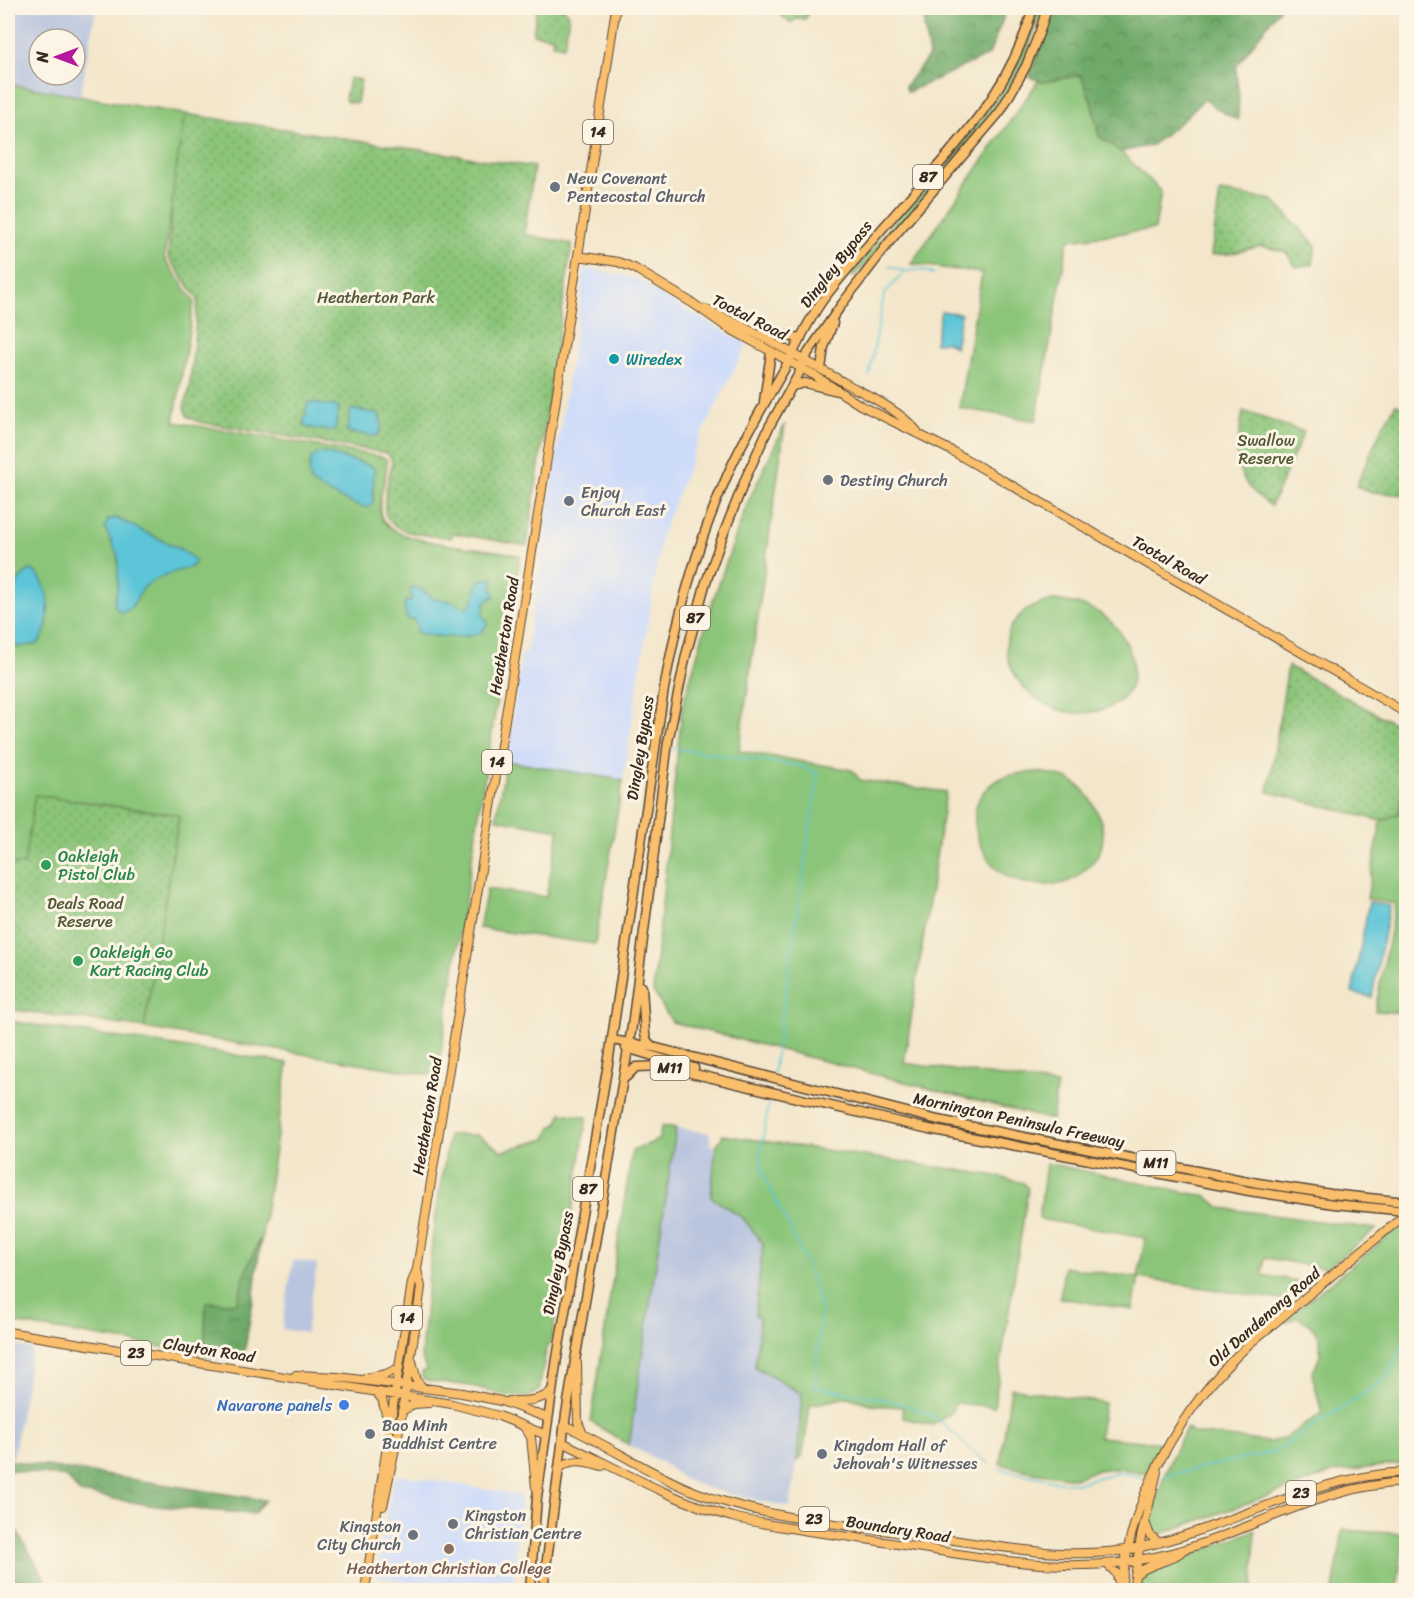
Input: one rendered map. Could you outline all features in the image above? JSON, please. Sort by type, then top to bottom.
[{"type":"highway","name":"Dingley Bypass","points":[[530,1590],[537,1497],[552,1390],[612,1041],[672,641],[687,585],[705,531],[728,474],[762,408],[824,299],[991,102],[1010,68],[1025,34],[1033,8]]},
{"type":"highway","name":"Dingley Bypass","points":[[543,1590],[564,1425],[643,953],[668,742],[686,655],[714,559],[747,475],[808,353],[891,240],[1000,112],[1026,66],[1047,8]]},
{"type":"highway","points":[[821,369],[824,347],[842,304]]},
{"type":"highway","points":[[759,335],[772,334],[801,338]]},
{"type":"highway","points":[[762,408],[771,352]]},
{"type":"highway","points":[[792,386],[805,383],[838,391]]},
{"type":"highway","points":[[643,953],[644,1020],[647,1041],[653,1047]]},
{"type":"highway","name":"M11","points":[[612,1041],[629,1046]]},
{"type":"highway","name":"Mornington Peninsula Freeway","points":[[629,1046],[653,1047],[938,1120],[1231,1178],[1322,1193],[1407,1202]]},
{"type":"highway","name":"Mornington Peninsula Freeway","points":[[629,1046],[726,1080]]},
{"type":"highway","name":"Mornington Peninsula Freeway","points":[[622,1085],[632,1069],[646,1065],[661,1066],[929,1129],[1250,1191],[1404,1212]]},
{"type":"highway","name":"Boundary Road","points":[[548,1418],[564,1425]]},
{"type":"highway","name":"Boundary Road","points":[[546,1435],[562,1442]]},
{"type":"main road","name":"Heatherton Road","points":[[395,1394],[412,1282],[417,1269],[616,8]]},
{"type":"main road","points":[[1025,34],[1028,8]]},
{"type":"main road","name":"Tootal Road","points":[[578,256],[618,262],[634,268],[691,302],[725,326],[771,352],[821,369],[909,422],[918,433]]},
{"type":"main road","name":"Tootal Road","points":[[691,302],[759,335],[790,358]]},
{"type":"main road","name":"Tootal Road","points":[[804,364],[838,391],[904,428],[918,433],[1407,712]]},
{"type":"main road","name":"Old Dandenong Road","points":[[1121,1590],[1128,1549],[1144,1493],[1189,1412],[1224,1368],[1274,1322],[1404,1212]]},
{"type":"main road","name":"Heatherton Road","points":[[405,1396],[421,1287],[417,1269]]},
{"type":"main road","name":"Clayton Road","points":[[8,1332],[265,1373],[396,1385]]},
{"type":"main road","points":[[412,1348],[412,1363],[419,1385],[424,1389]]},
{"type":"main road","points":[[576,1356],[578,1422],[583,1434]]},
{"type":"main road","points":[[351,1382],[386,1374],[399,1368]]},
{"type":"main road","name":"Clayton Road","points":[[351,1382],[376,1392],[395,1394]]},
{"type":"main road","name":"Boundary Road","points":[[396,1385],[462,1393],[501,1401],[548,1418]]},
{"type":"main road","points":[[501,1401],[541,1398],[547,1396],[552,1390]]},
{"type":"main road","points":[[376,1392],[383,1403],[389,1432]]},
{"type":"main road","name":"Boundary Road","points":[[395,1394],[482,1411],[546,1435]]},
{"type":"main road","name":"14","points":[[365,1590],[395,1394]]},
{"type":"main road","name":"14","points":[[370,1590],[405,1396]]},
{"type":"main road","points":[[402,1411],[414,1404],[441,1402]]},
{"type":"main road","points":[[522,1425],[531,1437],[537,1497]]},
{"type":"main road","name":"Boundary Road","points":[[564,1425],[674,1483],[750,1509],[1063,1554],[1139,1548],[1199,1531],[1302,1492],[1344,1479],[1407,1472]]},
{"type":"main road","name":"Boundary Road","points":[[562,1442],[659,1491],[698,1507],[757,1522],[978,1557],[1053,1566],[1125,1562],[1184,1549],[1327,1496],[1381,1484],[1407,1482]]},
{"type":"main road","name":"Old Dandenong Road","points":[[1133,1590],[1139,1548],[1161,1459]]},
{"type":"main road","points":[[557,1474],[561,1467],[571,1462],[584,1462],[615,1469]]},
{"type":"main road","points":[[674,1483],[676,1492],[698,1507]]},
{"type":"main road","points":[[1145,1520],[1148,1532],[1159,1543]]},
{"type":"main road","points":[[978,1557],[980,1543]]},
{"type":"main road","points":[[1135,1575],[1143,1569],[1172,1558],[1184,1549]]},
{"type":"main road","points":[[1107,1564],[1117,1574],[1121,1590]]},
{"type":"shaded area","points":[[8,8],[96,8],[87,58],[87,27],[27,27],[27,87],[82,87],[80,97],[8,84]]},
{"type":"shaded area","points":[[585,268],[637,279],[667,299],[747,344],[697,444],[661,537],[623,780],[506,761],[522,655],[526,654]]},
{"type":"shaded area","points":[[676,1128],[709,1133],[712,1146],[716,1147],[711,1197],[743,1218],[763,1244],[755,1316],[760,1316],[755,1366],[802,1394],[797,1461],[790,1507],[717,1491],[683,1479],[666,1465],[629,1445]]},
{"type":"shaded area","points":[[293,1260],[317,1264],[306,1333],[282,1329]]},
{"type":"shaded area","points":[[8,1344],[32,1349],[13,1459],[8,1458]]},
{"type":"shaded area","name":"Heatherton Christian College","points":[[401,1475],[520,1495],[513,1590],[409,1590],[410,1582],[377,1577],[394,1479]]},
{"type":"green space","points":[[537,8],[564,8],[569,15],[564,46],[552,44],[553,37],[533,34]]},
{"type":"green space","points":[[772,8],[811,8],[805,19],[797,18],[791,23]]},
{"type":"green space","points":[[924,8],[1007,8],[989,55],[908,92],[905,86],[929,56],[924,26]]},
{"type":"green space","points":[[1037,8],[1043,8],[1024,61],[999,106],[870,260],[853,277],[850,275],[966,138],[996,99],[1019,57]]},
{"type":"green space","points":[[1060,8],[1280,8],[1236,67],[1239,98],[1238,120],[1204,99],[1152,145],[1121,152],[1099,136],[1091,101],[1081,75],[1043,82],[1029,77],[1045,34]]},
{"type":"green space","points":[[1081,75],[1091,101],[1099,136],[1121,152],[1161,191],[1155,229],[1068,240],[1036,421],[959,408],[982,273],[911,264],[1038,81]]},
{"type":"green space","points":[[349,78],[361,80],[357,103],[347,102],[345,99]]},
{"type":"green space","points":[[8,84],[185,114],[164,258],[194,301],[174,422],[383,457],[387,460],[387,467],[380,509],[381,516],[388,526],[422,540],[520,556],[437,1076],[144,1028],[179,816],[24,866],[8,863]]},
{"type":"green space","name":"Heatherton Park","points":[[185,114],[534,167],[524,234],[572,244],[527,546],[453,533],[451,538],[423,535],[394,525],[388,519],[385,511],[392,463],[386,453],[199,422],[187,416],[184,407],[189,392],[198,299],[168,257],[174,181]]},
{"type":"green space","points":[[1220,192],[1273,200],[1316,246],[1313,264],[1296,267],[1286,252],[1261,246],[1229,254],[1211,255]]},
{"type":"green space","points":[[1396,404],[1406,409],[1406,495],[1371,492],[1356,486],[1382,427]]},
{"type":"green space","name":"Swallow Reserve","points":[[1243,411],[1304,432],[1271,506],[1257,496],[1242,476],[1238,453]]},
{"type":"green space","points":[[785,424],[739,751],[852,770],[860,780],[946,792],[904,1063],[1057,1085],[1052,1120],[672,1022],[653,991],[682,708],[712,603],[747,504]]},
{"type":"green space","points":[[1055,600],[1092,609],[1104,616],[1120,632],[1127,644],[1133,670],[1126,694],[1116,704],[1102,710],[1073,713],[1047,705],[1027,690],[1012,670],[1007,649],[1011,628],[1026,611]]},
{"type":"green space","points":[[1288,666],[1406,730],[1406,764],[1399,813],[1381,821],[1268,792]]},
{"type":"green space","points":[[506,761],[623,780],[595,944],[479,928],[487,889],[546,897],[559,830],[496,819]]},
{"type":"green space","points":[[1406,764],[1406,1013],[1375,1011],[1395,904],[1367,899],[1381,821],[1399,813]]},
{"type":"green space","points":[[1038,772],[1062,777],[1078,785],[1097,811],[1102,831],[1100,851],[1094,861],[1075,878],[1059,884],[1028,884],[1002,873],[986,855],[976,832],[976,808],[980,798],[992,783],[1004,777]]},
{"type":"green space","name":"Deals Road Reserve","points":[[35,795],[179,815],[144,1028],[8,1009],[8,863],[24,865]]},
{"type":"green space","points":[[8,1021],[288,1063],[243,1360],[8,1322]]},
{"type":"green space","points":[[562,1113],[587,1117],[552,1337],[546,1350],[539,1391],[528,1397],[508,1396],[472,1386],[429,1381],[422,1378],[422,1372],[426,1370],[421,1355],[433,1232],[449,1135],[478,1135],[502,1151],[546,1139],[551,1127],[557,1124]]},
{"type":"green space","points":[[662,1126],[676,1128],[629,1445],[591,1422],[632,1151],[658,1140]]},
{"type":"green space","points":[[723,1135],[991,1175],[1024,1183],[1028,1189],[994,1407],[956,1403],[950,1414],[932,1425],[903,1418],[902,1407],[873,1405],[848,1397],[810,1405],[803,1455],[797,1461],[802,1394],[755,1367],[760,1317],[755,1316],[763,1244],[743,1218],[711,1197],[716,1147]]},
{"type":"green space","points":[[1046,1163],[1208,1197],[1221,1208],[1376,1229],[1326,1268],[1265,1258],[1262,1275],[1311,1283],[1289,1301],[1139,1278],[1133,1310],[1060,1298],[1064,1267],[1138,1278],[1145,1238],[1039,1219]]},
{"type":"green space","points":[[1405,1218],[1406,1463],[1335,1472],[1156,1534],[1151,1528],[1151,1523],[1158,1497],[1169,1463],[1187,1428],[1193,1433],[1269,1442],[1283,1439],[1322,1413],[1312,1374],[1320,1356],[1320,1337],[1308,1323],[1297,1317],[1286,1323],[1284,1320],[1376,1246]]},
{"type":"green space","points":[[260,1239],[254,1295],[243,1360],[204,1356],[206,1302],[237,1303],[245,1273]]},
{"type":"green space","points":[[1011,1388],[1104,1403],[1099,1437],[1162,1443],[1147,1473],[1117,1468],[1098,1470],[1074,1478],[1000,1464]]},
{"type":"green space","points":[[8,1460],[265,1500],[254,1514],[155,1506],[80,1493],[66,1477],[11,1470],[8,1472]]},
{"type":"green space","points":[[8,1516],[47,1582],[8,1580]]},
{"type":"green space","points":[[1255,1530],[1253,1590],[1136,1590],[1137,1580],[1143,1573]]},
{"type":"green space","points":[[1343,1530],[1404,1534],[1397,1590],[1333,1590]]},
{"type":"water","points":[[941,311],[961,314],[955,347],[947,342],[935,343]]},
{"type":"water","points":[[308,402],[339,407],[335,430],[305,427]]},
{"type":"water","points":[[351,409],[379,414],[382,426],[378,435],[347,432]]},
{"type":"water","points":[[325,453],[372,466],[374,469],[373,502],[369,507],[349,502],[311,482],[309,472],[311,459],[317,454]]},
{"type":"water","points":[[116,518],[182,550],[195,560],[191,567],[162,576],[147,585],[130,608],[122,613],[114,604],[118,585],[118,556],[105,528],[108,520]]},
{"type":"water","points":[[31,570],[38,575],[47,594],[48,617],[46,628],[37,644],[18,647],[8,643],[7,609],[16,584],[23,575]]},
{"type":"water","points":[[494,577],[492,587],[495,596],[487,601],[484,607],[483,616],[488,623],[481,633],[456,637],[432,636],[416,632],[418,628],[414,620],[407,619],[404,606],[406,601],[410,602],[412,598],[410,591],[412,587],[419,588],[434,599],[450,601],[465,608],[471,604],[479,581]]},
{"type":"water","points":[[1369,902],[1389,906],[1372,997],[1352,993]]},
{"type":"waterway","points":[[869,376],[884,295],[904,271],[889,266]]},
{"type":"waterway","points":[[905,271],[921,270],[934,274]]},
{"type":"waterway","points":[[634,743],[651,745]]},
{"type":"waterway","points":[[671,748],[801,766],[818,774],[773,1075]]},
{"type":"waterway","points":[[770,1094],[760,1157],[764,1177],[792,1232],[812,1279],[821,1310],[815,1387],[892,1401],[920,1410],[940,1421],[989,1463]]},
{"type":"waterway","points":[[1164,1476],[1274,1452],[1386,1379],[1406,1338]]},
{"type":"waterway","points":[[999,1469],[1061,1482],[1078,1483],[1118,1472],[1145,1478]]},
{"type":"place","name":"New Covenant Pentecostal Church","points":[[555,187]]},
{"type":"place","name":"Wiredex","points":[[614,359]]},
{"type":"place","name":"Destiny Church","points":[[828,480]]},
{"type":"place","name":"Enjoy Church East","points":[[569,501]]},
{"type":"place","name":"Oakleigh Pistol Club","points":[[46,865]]},
{"type":"place","name":"Oakleigh Go Kart Racing Club","points":[[78,961]]},
{"type":"place","name":"Navarone panels","points":[[344,1405]]},
{"type":"place","name":"Bao Minh Buddhist Centre","points":[[370,1434]]},
{"type":"place","name":"Kingdom Hall of Jehovah's Witnesses","points":[[822,1454]]},
{"type":"place","name":"Kingston Christian Centre","points":[[453,1524]]},
{"type":"place","name":"Kingston City Church","points":[[413,1535]]},
{"type":"place","name":"Heatherton Christian College","points":[[449,1549]]}]
